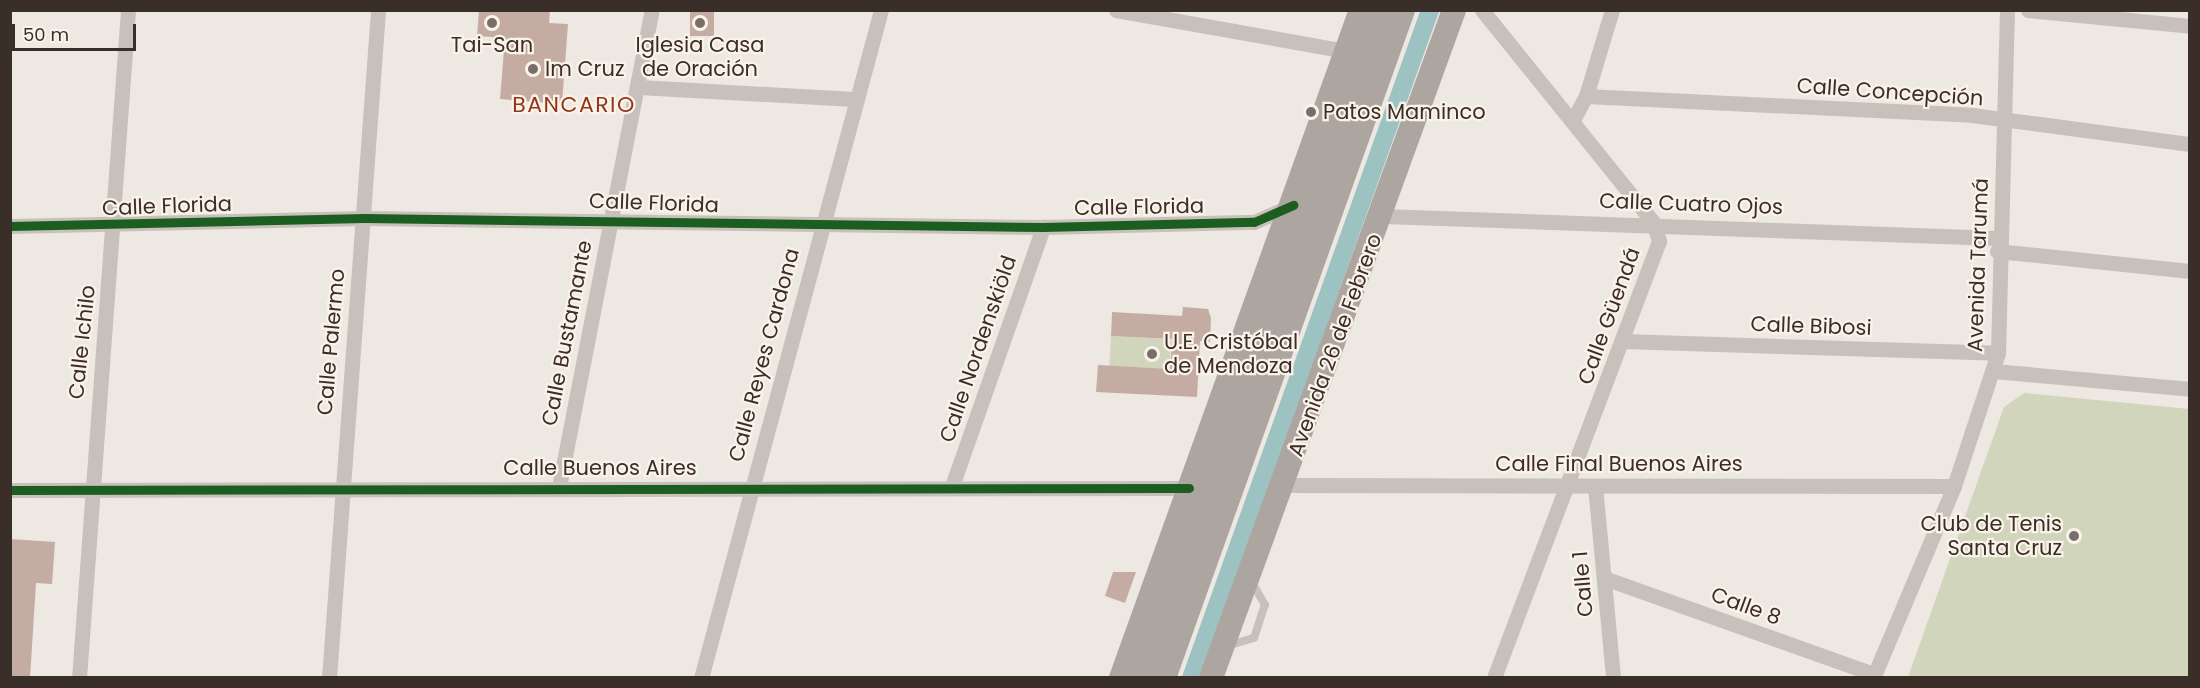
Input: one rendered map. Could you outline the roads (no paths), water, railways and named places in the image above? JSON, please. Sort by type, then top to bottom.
[{"type":"main road","points":[[1121,678],[1293,205],[1361,10]]},
{"type":"main road","points":[[1145,678],[1383,10]]},
{"type":"main road","points":[[1164,678],[1403,10]]},
{"type":"main road","name":"Avenida 26 de Febrero","points":[[1210,678],[1383,216],[1454,10]]},
{"type":"street","name":"Calle Ichilo","points":[[79,678],[89,491],[115,226],[128,10]]},
{"type":"street","name":"Calle Palermo","points":[[329,678],[339,485],[364,218],[378,10]]},
{"type":"street","name":"Calle Bustamante","points":[[559,487],[610,220],[639,87],[652,10]]},
{"type":"street","name":"Calle Reyes Cardona","points":[[701,678],[854,99],[881,10]]},
{"type":"street","points":[[1116,10],[1149,13],[1346,51]]},
{"type":"street","points":[[1573,120],[1586,96],[1611,10]]},
{"type":"street","name":"Avenida Tarumá","points":[[1873,676],[1954,486],[1994,371],[1998,353],[1998,245],[2007,10]]},
{"type":"street","points":[[2028,10],[2190,26]]},
{"type":"street","name":"Calle Güendá","points":[[1482,11],[1573,120],[1653,222],[1659,241],[1570,485],[1494,678]]},
{"type":"street","points":[[639,87],[854,99]]},
{"type":"street","name":"Calle Concepción","points":[[1586,96],[1972,116],[2004,124],[2190,144]]},
{"type":"street","name":"Calle Florida","points":[[10,226],[115,226],[364,218],[610,220],[821,226],[1043,227],[1254,222],[1293,205]]},
{"type":"street","name":"Calle Cuatro Ojos","points":[[1383,216],[1653,222],[1998,245],[2190,270]]},
{"type":"street","name":"Calle Nordenskiöld","points":[[952,486],[1043,227]]},
{"type":"street","name":"Calle Bibosi","points":[[1622,341],[1998,353]]},
{"type":"street","points":[[1994,371],[2190,389]]},
{"type":"street","name":"Calle Buenos Aires","points":[[10,490],[89,491],[339,485],[952,486],[1189,489]]},
{"type":"street","name":"Calle Final Buenos Aires","points":[[1284,485],[1954,486]]},
{"type":"street","name":"Calle 1","points":[[1595,486],[1613,678]]},
{"type":"street","name":"Calle 8","points":[[1604,578],[1873,676]]},
{"type":"waterway","points":[[1191,678],[1430,10]]},
{"type":"place","name":"Tai-San","points":[[492,23]]},
{"type":"place","name":"Iglesia Casa de Oración","points":[[700,23]]},
{"type":"place","name":"Im Cruz","points":[[533,69]]},
{"type":"place","name":"Patos Maminco","points":[[1311,112]]},
{"type":"place","name":"U.E. Cristóbal de Mendoza","points":[[1152,354]]},
{"type":"place","name":"Club de Tenis Santa Cruz","points":[[2074,536]]},
{"type":"district","name":"BANCARIO","points":[[574,105]]}]
